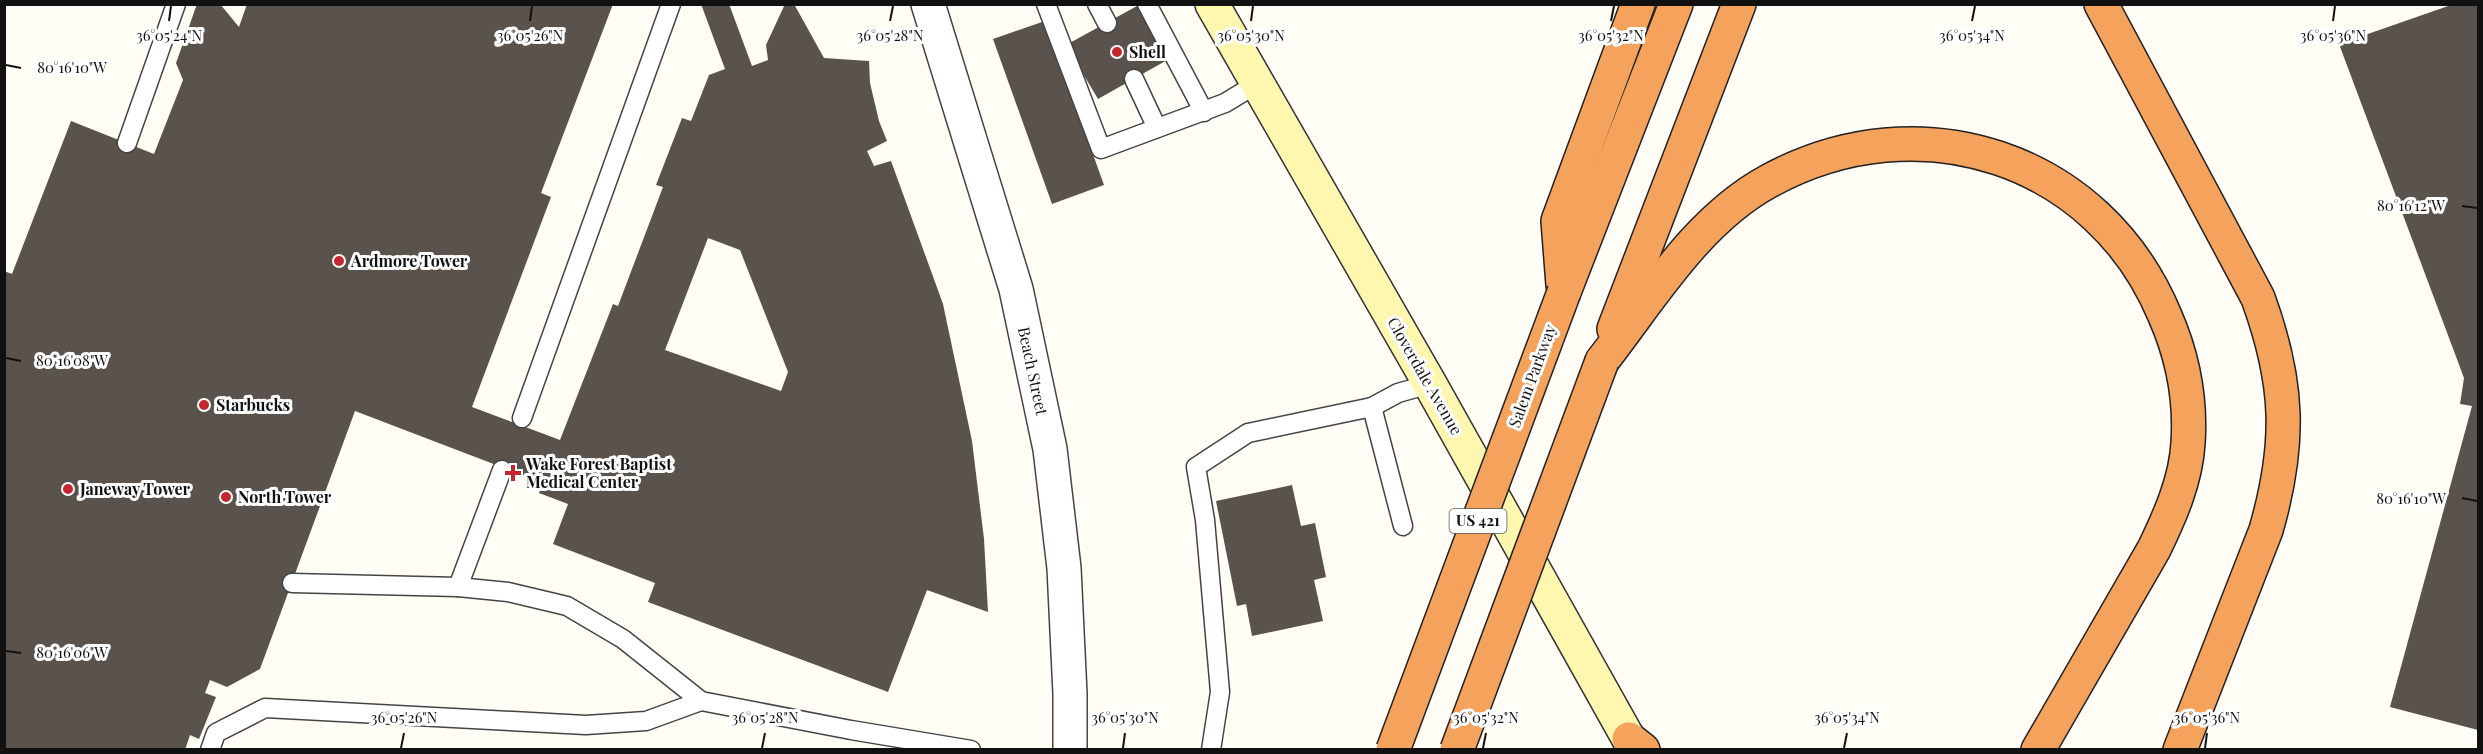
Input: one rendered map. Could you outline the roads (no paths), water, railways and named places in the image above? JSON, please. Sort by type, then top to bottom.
[{"type":"highway","points":[[1563,292],[1558,221],[1638,4]]},
{"type":"highway","name":"Salem Parkway","points":[[1392,750],[1563,292],[1676,4]]},
{"type":"highway","points":[[1457,750],[1602,361],[1739,4]]},
{"type":"highway","points":[[2101,4],[2258,298],[2271,335],[2285,414],[2283,454],[2276,494],[2266,530],[2180,750]]},
{"type":"highway","points":[[1602,361],[1686,252],[1738,201],[1767,182],[1801,165],[1841,152],[1884,144],[1925,143],[1966,149],[2004,160],[2042,176],[2077,198],[2102,220],[2135,259],[2156,293],[2172,330],[2184,369],[2188,408],[2188,446],[2181,482],[2170,516],[2154,549],[2038,750]]},
{"type":"main road","name":"Cloverdale Avenue","points":[[1212,4],[1636,746]]},
{"type":"street","name":"Beach Street","points":[[928,4],[1016,289],[1050,449],[1064,568],[1070,694],[1070,750]]},
{"type":"lane","points":[[126,143],[176,4]]},
{"type":"lane","points":[[522,418],[671,4]]},
{"type":"lane","points":[[1046,4],[1101,149],[1226,103],[1258,83]]},
{"type":"lane","points":[[1098,4],[1107,23]]},
{"type":"lane","points":[[1147,4],[1204,112]]},
{"type":"lane","points":[[1134,79],[1157,128]]},
{"type":"lane","points":[[1211,750],[1220,692],[1204,520],[1196,467],[1248,434],[1372,407],[1398,393],[1430,384]]},
{"type":"lane","points":[[1372,407],[1403,526]]},
{"type":"lane","points":[[458,587],[502,470]]},
{"type":"lane","points":[[292,583],[458,587],[508,592],[567,606],[623,639],[701,701],[971,750]]},
{"type":"lane","points":[[210,750],[216,733],[265,708],[586,724],[646,721],[701,701]]},
{"type":"place","name":"Shell","points":[[1117,52]]},
{"type":"place","name":"Ardmore Tower","points":[[339,261]]},
{"type":"place","name":"Starbucks","points":[[204,405]]},
{"type":"place","name":"Wake Forest Baptist Medical Center","points":[[513,473]]},
{"type":"place","name":"Janeway Tower","points":[[68,489]]},
{"type":"place","name":"North Tower","points":[[226,497]]}]
